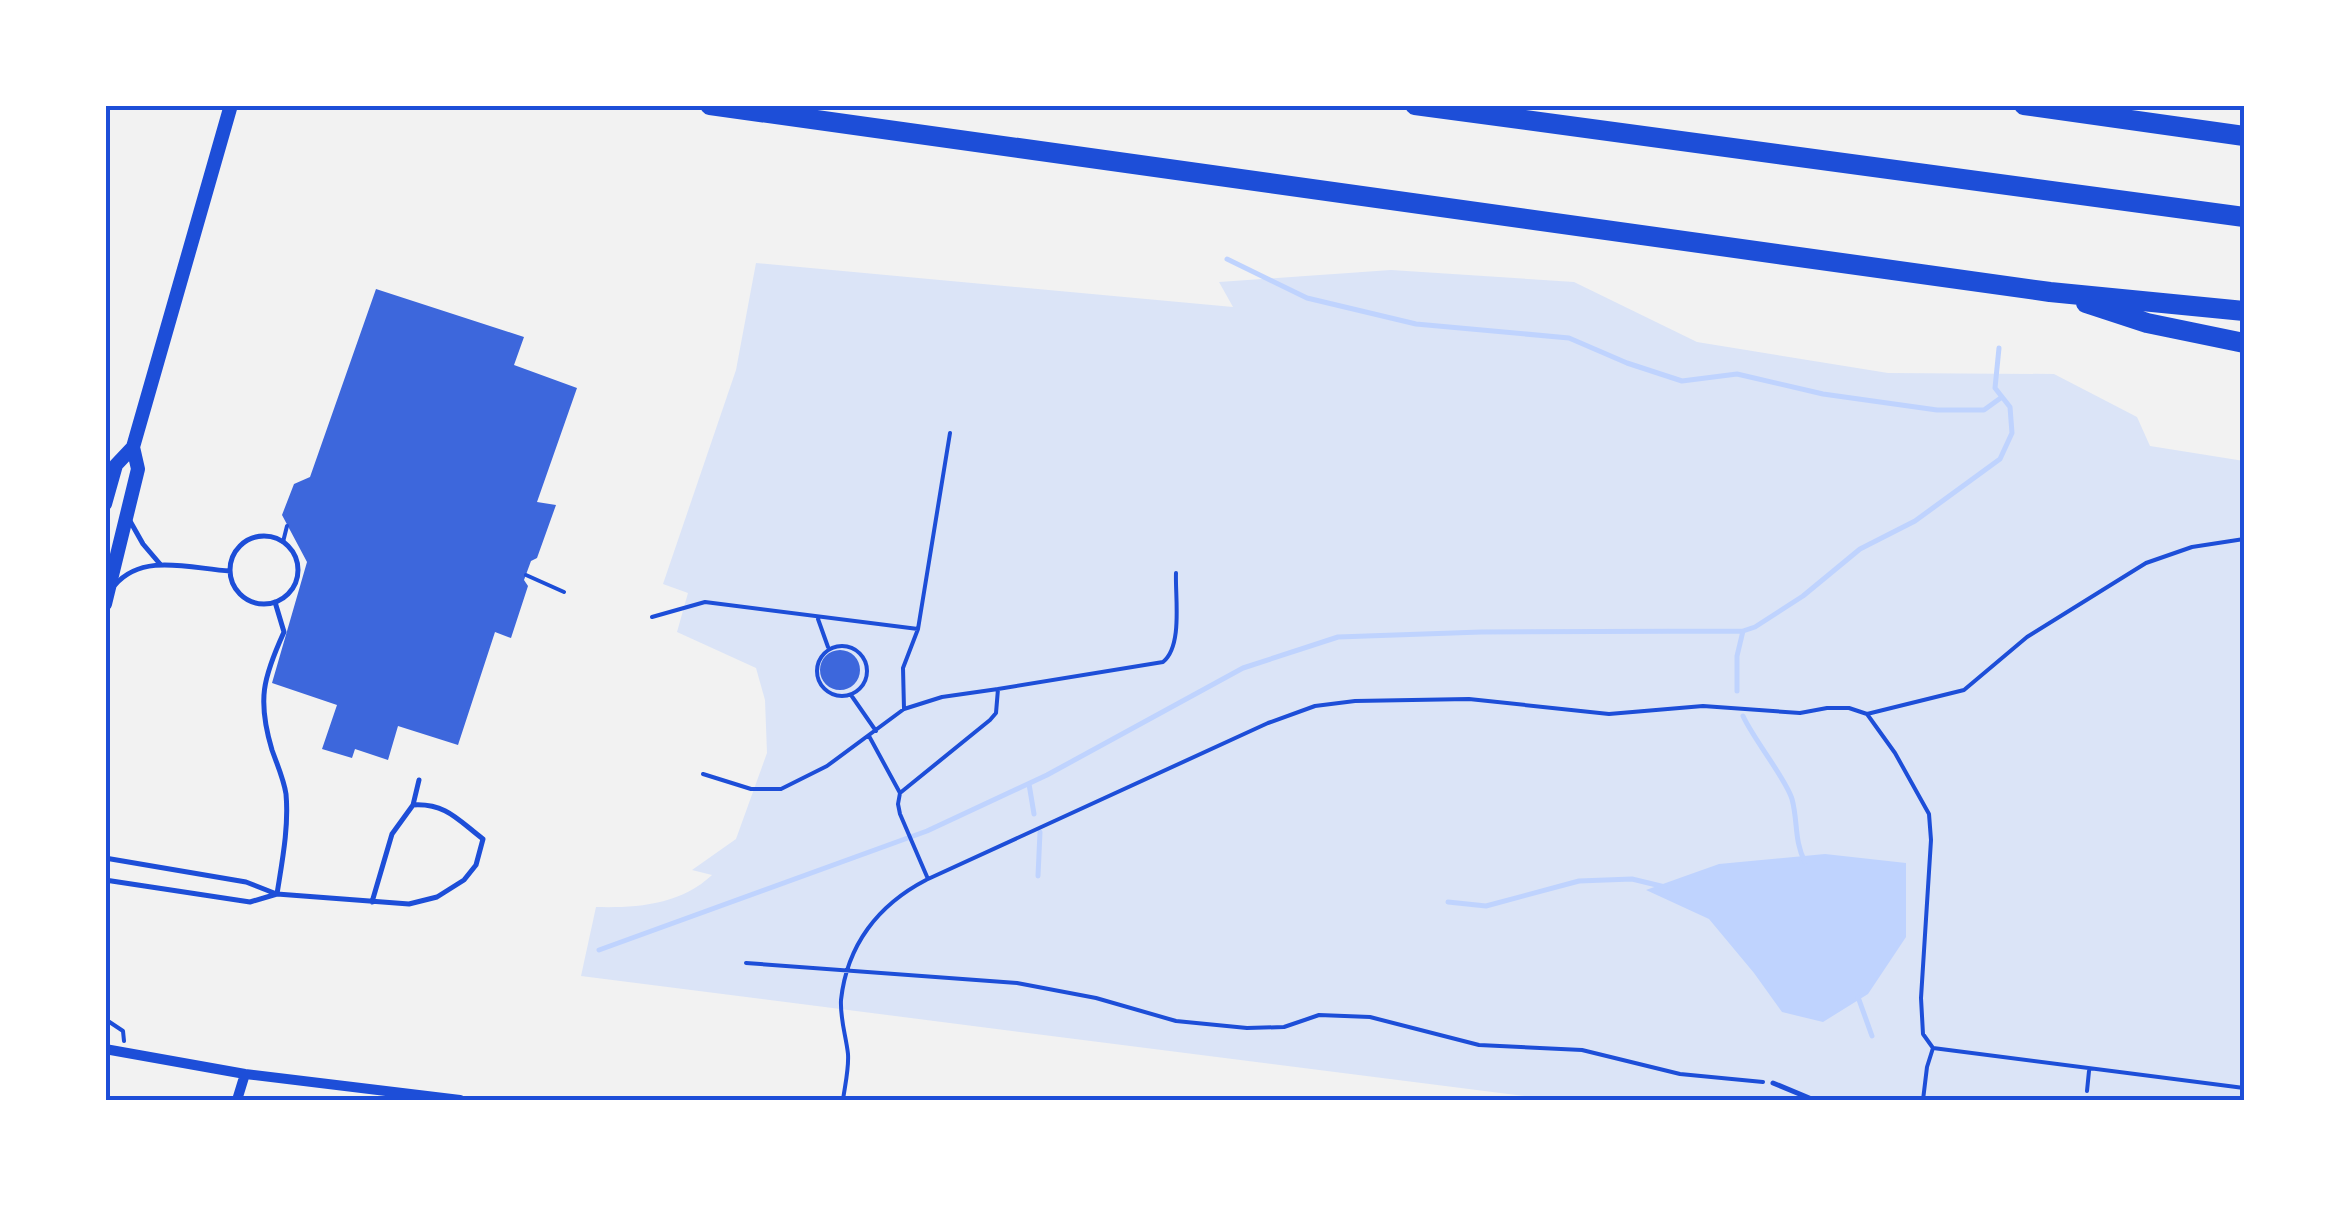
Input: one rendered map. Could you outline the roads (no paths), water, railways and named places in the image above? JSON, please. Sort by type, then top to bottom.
[{"type":"highway","points":[[710,105],[2050,292],[2244,310]]},
{"type":"highway","points":[[1415,105],[2244,217]]},
{"type":"highway","points":[[2024,105],[2244,136]]},
{"type":"highway","points":[[2050,292],[2147,323],[2244,343]]},
{"type":"street","points":[[105,504],[116,465],[133,447],[231,105]]},
{"type":"street","points":[[107,598],[138,469],[133,447]]},
{"type":"street","points":[[105,1049],[245,1074],[460,1100]]},
{"type":"street","points":[[238,1100],[245,1074]]},
{"type":"lane","points":[[127,515],[160,564]]},
{"type":"lane","points":[[252,538],[283,542],[291,549],[298,569],[292,589],[275,602],[265,604],[237,591],[230,572],[236,551],[252,538]]},
{"type":"lane","points":[[107,598],[128,572],[160,564],[230,572]]},
{"type":"lane","points":[[275,602],[284,632],[261,696],[269,739],[286,792],[284,849],[277,894]]},
{"type":"lane","points":[[372,902],[392,834],[413,805],[419,780]]},
{"type":"lane","points":[[105,858],[246,882],[277,894],[409,904],[437,897],[464,880],[476,865],[483,839],[443,808],[413,805]]},
{"type":"lane","points":[[105,880],[250,902],[277,894]]},
{"type":"lane","points":[[1773,1083],[1814,1100]]},
{"type":"water","points":[[1825,854],[1906,863],[1906,937],[1868,994],[1823,1022],[1782,1012],[1709,919],[1646,890],[1719,864]]},
{"type":"waterway","points":[[1227,259],[1307,298],[1416,324],[1569,338],[1682,381],[1737,374],[1823,394],[1937,410],[1984,410],[2002,397]]},
{"type":"waterway","points":[[599,950],[927,831],[1047,775],[1243,668],[1338,637],[1743,631],[1755,627],[1803,596],[1860,549],[1915,521],[2000,459],[2012,433],[2010,407],[1995,388],[1999,348]]},
{"type":"waterway","points":[[1737,691],[1737,656],[1743,631]]},
{"type":"waterway","points":[[1743,716],[1789,791],[1805,862]]},
{"type":"waterway","points":[[1029,784],[1034,814]]},
{"type":"waterway","points":[[1038,876],[1040,832]]},
{"type":"waterway","points":[[1448,902],[1486,906],[1579,881],[1632,879],[1665,887]]},
{"type":"waterway","points":[[1858,997],[1872,1036]]}]
